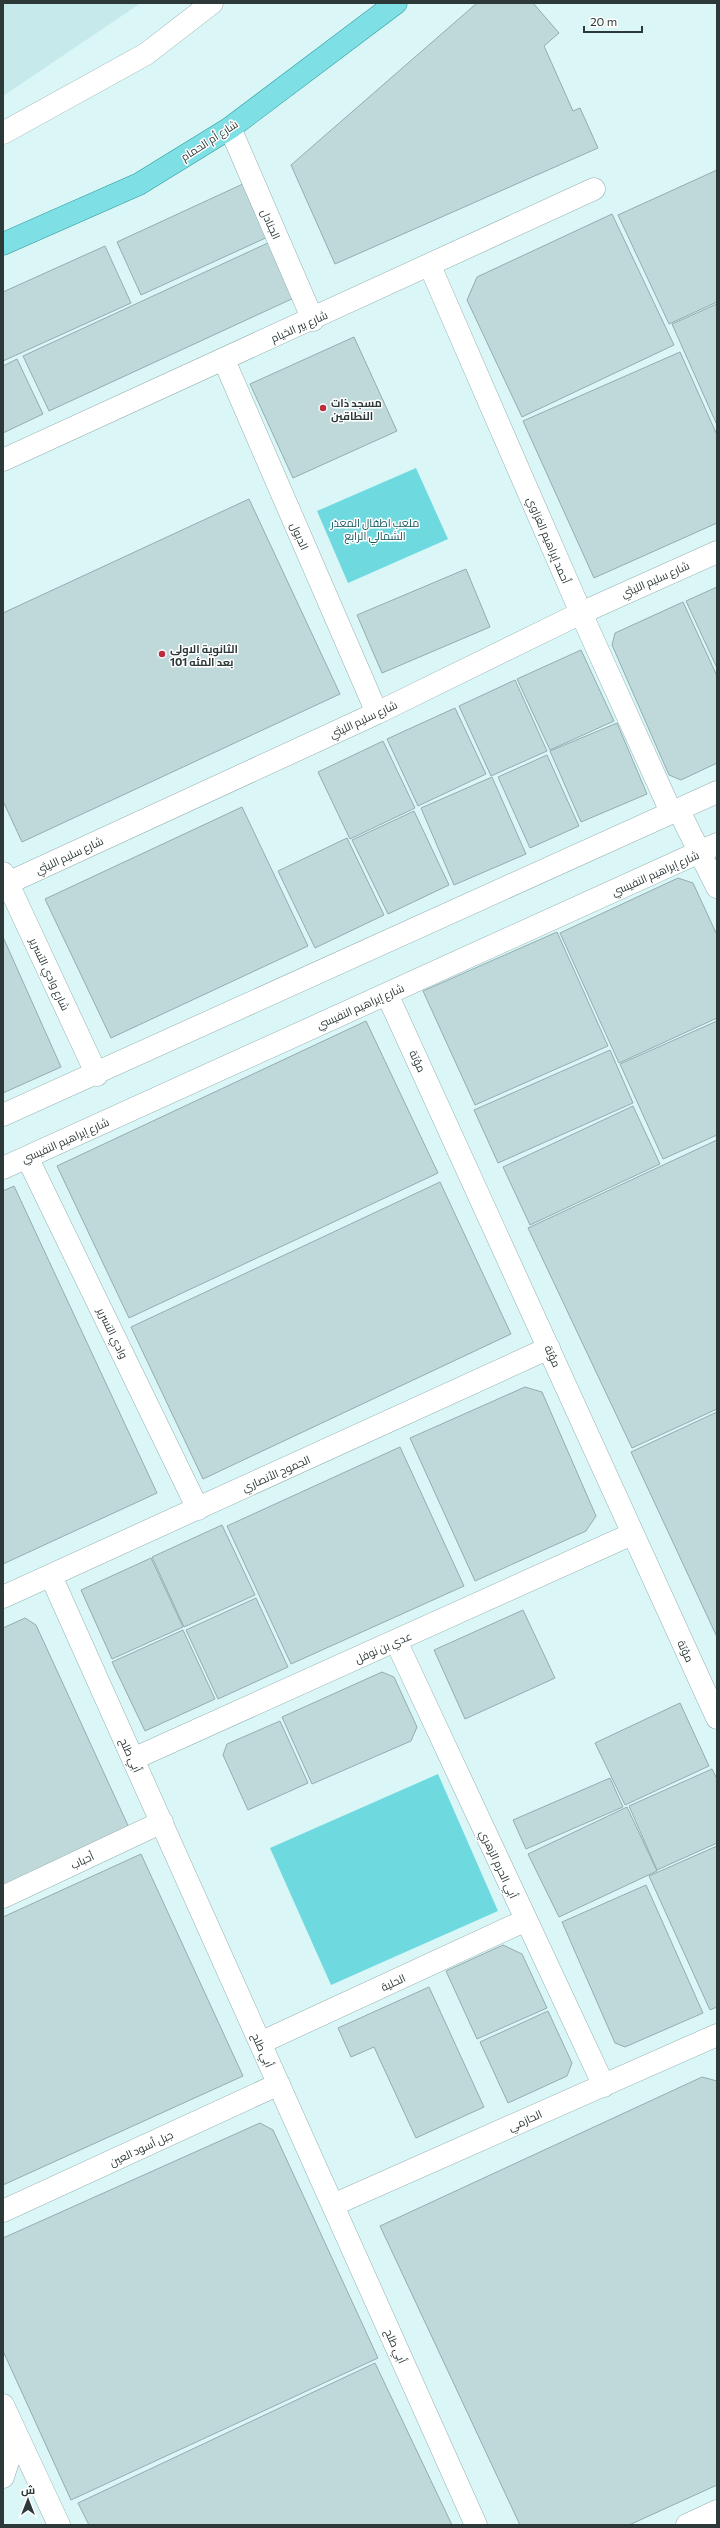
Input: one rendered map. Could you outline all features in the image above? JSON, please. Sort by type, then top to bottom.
[{"type":"main road","name":"شارع أم الحمام","points":[[3,244],[139,184],[230,128],[396,3]]},
{"type":"street","points":[[5,125],[146,54],[212,3]]},
{"type":"street","name":"الجنادل","points":[[230,128],[313,320]]},
{"type":"street","name":"شارع بير الخيام","points":[[3,460],[313,320],[594,190]]},
{"type":"street","name":"أحمد إبراهيم الغزاوي","points":[[430,266],[581,613],[675,810],[709,848],[717,887]]},
{"type":"street","name":"الدبول","points":[[224,360],[377,712]]},
{"type":"street","name":"شارع سليم الليثي","points":[[5,878],[377,712],[581,613],[717,552]]},
{"type":"street","points":[[3,1115],[675,810],[715,798]]},
{"type":"street","name":"شارع إبراهيم النفيسي","points":[[3,1168],[709,848]]},
{"type":"street","name":"شارع وادي التسرير","points":[[5,878],[96,1074]]},
{"type":"street","name":"مؤتة","points":[[387,994],[717,1718]]},
{"type":"street","name":"وادي التسرير","points":[[27,1157],[198,1509]]},
{"type":"street","name":"الجموح الأنصاري","points":[[3,1597],[549,1348]]},
{"type":"street","name":"عدي بن نوفل","points":[[133,1759],[632,1534]]},
{"type":"street","name":"أبي طلح","points":[[51,1576],[476,2525]]},
{"type":"street","name":"أبي الحرم الزهري","points":[[396,1641],[604,2086]]},
{"type":"street","name":"أحباب","points":[[3,1897],[162,1822]]},
{"type":"street","name":"الحلية","points":[[260,2043],[526,1920]]},
{"type":"street","name":"الحازمي","points":[[333,2205],[717,2035]]},
{"type":"street","name":"جبل أسود العين","points":[[3,2211],[279,2084]]},
{"type":"street","points":[[3,2405],[59,2525]]},
{"type":"street","points":[[3,2478],[11,2452],[13,2427]]},
{"type":"street","points":[[687,2525],[717,2512]]},
{"type":"shaded area","points":[[3,3],[141,3],[3,96]]},
{"type":"green space","name":"ملعب اطفال المعذر الشمالي الرابع","points":[[416,468],[448,539],[348,583],[317,511]]},
{"type":"green space","points":[[438,1774],[498,1911],[331,1985],[270,1848]]},
{"type":"building","points":[[477,3],[533,3],[559,33],[544,46],[573,111],[580,108],[598,148],[335,264],[291,165]]},
{"type":"building","points":[[717,170],[717,302],[669,324],[618,215]]},
{"type":"building","points":[[245,183],[270,236],[141,295],[117,242]]},
{"type":"building","points":[[612,214],[674,345],[522,417],[467,300],[477,277]]},
{"type":"building","points":[[270,242],[296,297],[49,411],[23,356]]},
{"type":"building","points":[[105,246],[131,303],[3,361],[3,292]]},
{"type":"building","points":[[717,304],[717,425],[672,324]]},
{"type":"building","name":"مسجد ذات النطاقين","points":[[354,337],[397,431],[293,478],[250,384]]},
{"type":"building","points":[[680,352],[717,435],[717,523],[594,578],[523,421]]},
{"type":"building","points":[[17,359],[43,414],[3,433],[3,366]]},
{"type":"building","name":"الثانوية الاولى بعد المئه 101","points":[[249,499],[340,694],[22,842],[3,801],[3,613]]},
{"type":"building","points":[[466,569],[490,627],[382,673],[357,615]]},
{"type":"building","points":[[717,587],[717,668],[686,601]]},
{"type":"building","points":[[683,602],[717,676],[717,763],[681,780],[669,775],[612,645],[615,633]]},
{"type":"building","points":[[581,650],[614,721],[550,750],[517,679]]},
{"type":"building","points":[[515,680],[547,751],[491,776],[459,706]]},
{"type":"building","points":[[455,708],[486,774],[418,806],[387,739]]},
{"type":"building","points":[[617,723],[647,794],[581,822],[550,751]]},
{"type":"building","points":[[383,741],[415,808],[350,839],[318,772]]},
{"type":"building","points":[[547,755],[579,826],[530,848],[498,777]]},
{"type":"building","points":[[492,777],[526,854],[454,885],[421,808]]},
{"type":"building","points":[[242,807],[308,946],[111,1038],[45,899]]},
{"type":"building","points":[[414,811],[449,885],[388,914],[352,840]]},
{"type":"building","points":[[347,838],[384,915],[315,948],[278,871]]},
{"type":"building","points":[[678,878],[693,883],[717,935],[717,1018],[619,1063],[560,933]]},
{"type":"building","points":[[557,932],[608,1046],[475,1105],[423,991]]},
{"type":"building","points":[[3,937],[61,1067],[3,1093]]},
{"type":"building","points":[[366,1021],[438,1173],[129,1318],[57,1166]]},
{"type":"building","points":[[717,1021],[717,1135],[663,1159],[620,1064]]},
{"type":"building","points":[[610,1050],[633,1103],[498,1163],[474,1110]]},
{"type":"building","points":[[633,1106],[660,1164],[530,1225],[503,1167]]},
{"type":"building","points":[[717,1140],[717,1409],[632,1448],[528,1228]]},
{"type":"building","points":[[440,1182],[511,1334],[203,1479],[131,1327]]},
{"type":"building","points":[[14,1186],[157,1493],[3,1564],[3,1191]]},
{"type":"building","points":[[525,1387],[542,1392],[596,1516],[586,1531],[475,1581],[410,1438]]},
{"type":"building","points":[[717,1412],[717,1637],[631,1452]]},
{"type":"building","points":[[400,1447],[464,1586],[291,1664],[227,1526]]},
{"type":"building","points":[[222,1525],[255,1595],[184,1627],[152,1557]]},
{"type":"building","points":[[151,1558],[183,1627],[112,1659],[81,1590]]},
{"type":"building","points":[[256,1598],[288,1667],[218,1699],[186,1630]]},
{"type":"building","points":[[523,1610],[555,1678],[465,1719],[434,1650]]},
{"type":"building","points":[[25,1618],[36,1625],[131,1832],[3,1890],[3,1628]]},
{"type":"building","points":[[183,1630],[215,1699],[145,1731],[112,1662]]},
{"type":"building","points":[[382,1672],[394,1677],[417,1727],[411,1741],[312,1784],[282,1717]]},
{"type":"building","points":[[680,1703],[709,1766],[625,1805],[595,1743]]},
{"type":"building","points":[[280,1721],[308,1783],[248,1810],[223,1755],[227,1744]]},
{"type":"building","points":[[712,1769],[717,1779],[717,1843],[657,1870],[629,1806]]},
{"type":"building","points":[[610,1778],[623,1807],[526,1849],[513,1820]]},
{"type":"building","points":[[627,1807],[657,1871],[559,1917],[528,1854]]},
{"type":"building","points":[[717,1846],[717,2007],[710,2010],[649,1876]]},
{"type":"building","points":[[141,1854],[243,2076],[3,2185],[3,1917]]},
{"type":"building","points":[[646,1885],[703,2013],[625,2047],[615,2043],[562,1922]]},
{"type":"building","points":[[503,1945],[522,1954],[547,2008],[477,2039],[446,1971]]},
{"type":"building","points":[[429,1987],[484,2107],[416,2138],[374,2047],[351,2057],[338,2028]]},
{"type":"building","points":[[548,2011],[572,2063],[567,2076],[508,2103],[480,2042]]},
{"type":"building","points":[[702,2077],[717,2081],[717,2485],[629,2525],[520,2525],[380,2226]]},
{"type":"building","points":[[260,2123],[273,2130],[378,2358],[71,2500],[3,2351],[3,2238]]},
{"type":"building","points":[[375,2363],[452,2525],[89,2525],[78,2503]]},
{"type":"place","name":"مسجد ذات النطاقين","points":[[323,408]]},
{"type":"place","name":"الثانوية الاولى بعد المئه 101","points":[[162,654]]}]
